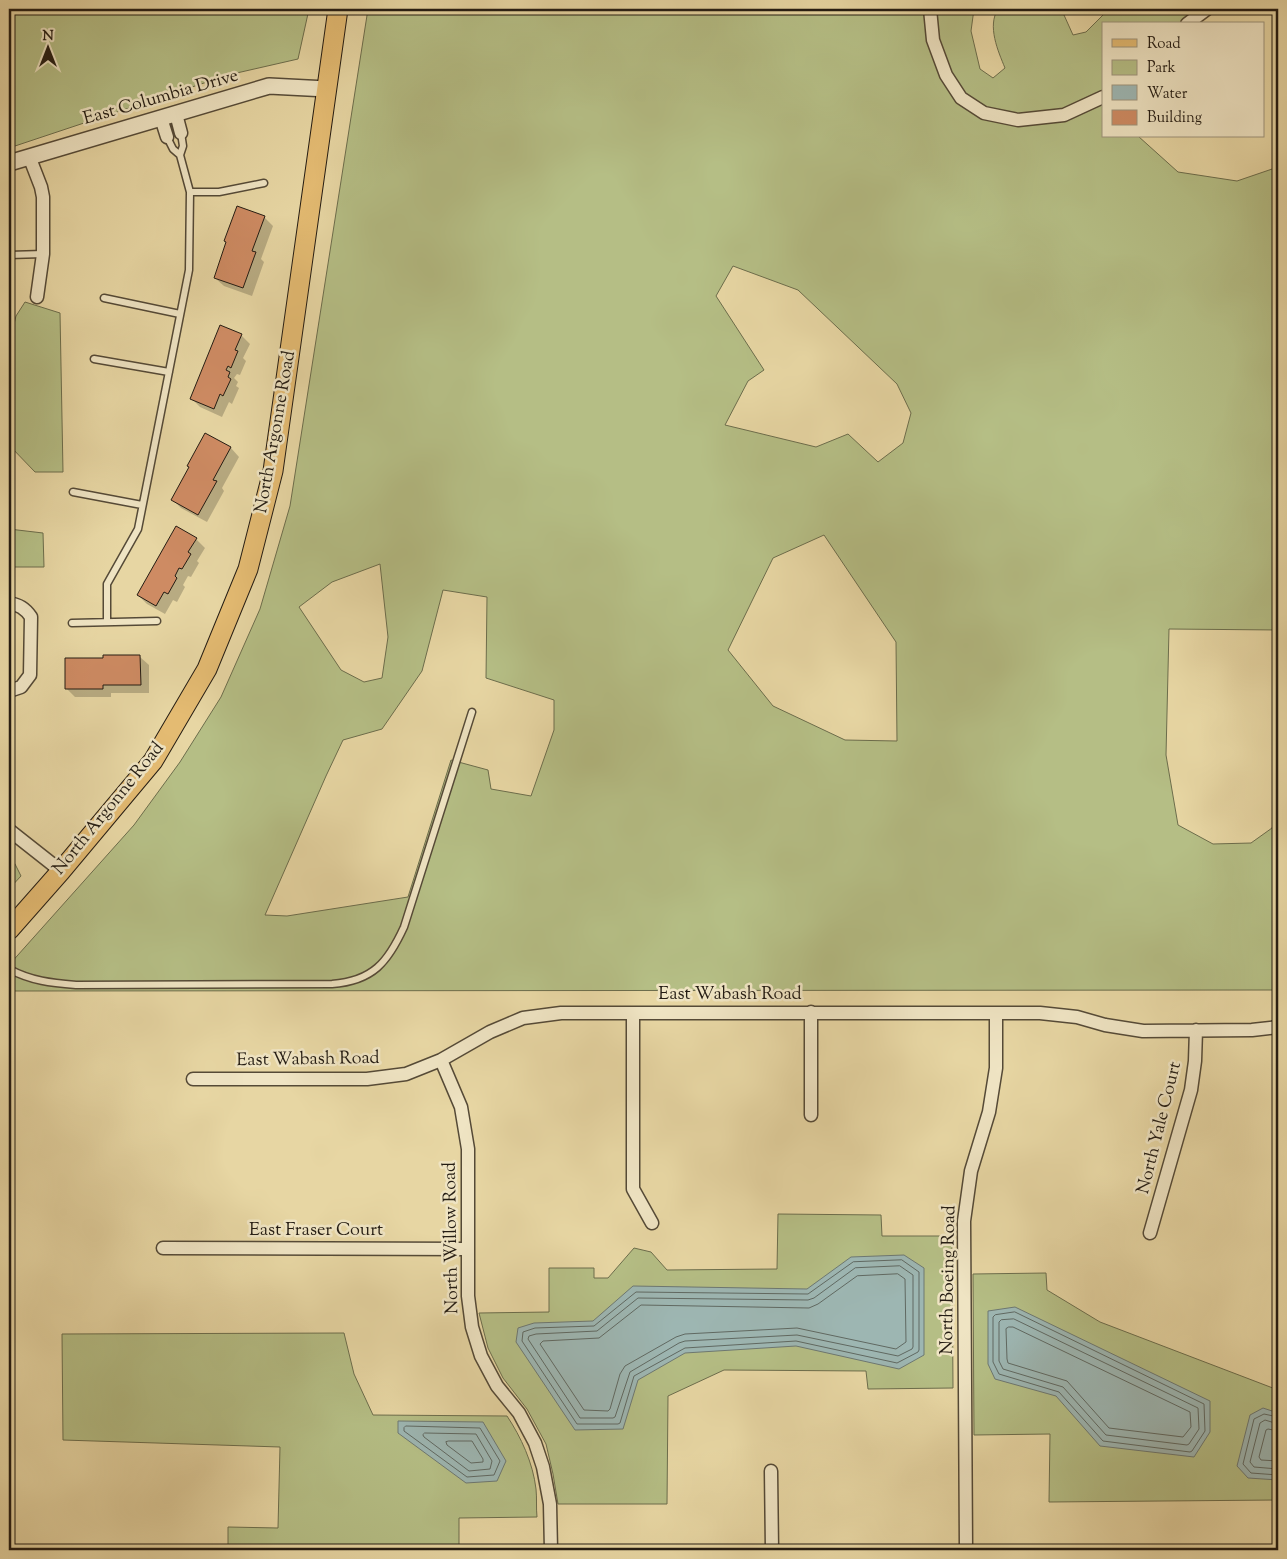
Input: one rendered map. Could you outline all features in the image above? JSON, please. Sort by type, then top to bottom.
[{"type":"main road","name":"North Argonne Road","points":[[9,930],[61,871],[152,760],[207,669],[248,569],[273,471],[338,9]]},
{"type":"street","points":[[930,9],[934,40],[946,75],[960,98],[984,113],[1018,120],[1064,115],[1102,97]]},
{"type":"street","points":[[1190,22],[1207,9]]},
{"type":"street","name":"East Columbia Drive","points":[[9,163],[269,86],[327,90]]},
{"type":"street","points":[[168,116],[181,134]]},
{"type":"street","points":[[167,137],[168,116]]},
{"type":"street","points":[[29,156],[43,197],[43,254],[37,297]]},
{"type":"street","points":[[9,603],[25,609],[31,617],[30,675],[22,687],[9,691]]},
{"type":"street","points":[[9,830],[61,871]]},
{"type":"street","name":"East Wabash Road","points":[[193,1079],[367,1079],[406,1074],[440,1060],[490,1032],[522,1018],[561,1012],[1040,1013],[1077,1017],[1104,1026],[1143,1031],[1252,1030],[1278,1027]]},
{"type":"street","points":[[811,1012],[811,1115]]},
{"type":"street","points":[[632,1013],[633,1189],[652,1223]]},
{"type":"street","name":"North Boeing Road","points":[[966,1550],[964,1222],[971,1171],[989,1112],[996,1068],[996,1013]]},
{"type":"street","name":"North Yale Court","points":[[1150,1233],[1191,1090],[1195,1061],[1196,1030]]},
{"type":"street","name":"North Willow Road","points":[[440,1060],[461,1107],[468,1149],[468,1296],[472,1326],[481,1356],[497,1386],[519,1413],[535,1443],[544,1467],[550,1504],[550,1550]]},
{"type":"street","name":"East Fraser Court","points":[[163,1248],[468,1249]]},
{"type":"street","points":[[771,1471],[772,1550]]},
{"type":"lane","points":[[107,622],[107,584],[138,529],[189,270],[190,192],[180,155],[183,146],[181,134]]},
{"type":"lane","points":[[167,137],[173,149],[180,155]]},
{"type":"lane","points":[[190,192],[219,192],[264,184]]},
{"type":"lane","points":[[9,255],[43,254]]},
{"type":"lane","points":[[104,298],[180,314]]},
{"type":"lane","points":[[94,359],[169,372]]},
{"type":"lane","points":[[73,492],[142,505]]},
{"type":"lane","points":[[72,623],[157,621]]},
{"type":"lane","points":[[9,969],[40,982],[76,985],[332,984],[345,983],[368,976],[387,957],[398,941],[404,927],[472,712]]},
{"type":"green space","points":[[9,9],[309,9],[298,59],[228,75],[9,148]]},
{"type":"green space","points":[[368,9],[974,9],[971,31],[980,69],[993,78],[1005,68],[997,46],[993,23],[998,9],[1065,9],[1064,15],[1073,35],[1086,32],[1109,9],[1215,9],[1199,22],[1102,22],[1102,138],[1140,138],[1178,172],[1237,181],[1278,167],[1278,630],[1169,629],[1166,755],[1178,825],[1213,844],[1251,843],[1272,828],[1278,814],[1278,990],[9,991],[9,965],[134,825],[180,762],[221,697],[260,609],[290,506]],"holes":[[[733,266],[798,290],[897,384],[911,413],[903,443],[878,462],[848,434],[816,447],[725,425],[748,381],[764,370],[716,296]],[[824,535],[896,642],[897,741],[845,740],[773,706],[728,650],[773,558]],[[380,564],[388,637],[382,678],[364,682],[341,670],[299,607],[332,582]],[[443,590],[487,597],[486,678],[554,700],[554,730],[531,796],[491,789],[488,770],[451,760],[408,897],[287,916],[265,915],[343,740],[382,729],[422,671]]]},
{"type":"green space","points":[[25,302],[60,313],[63,472],[35,472],[9,445],[9,344],[16,316]]},
{"type":"green space","points":[[9,529],[43,533],[44,567],[9,567]]},
{"type":"green space","points":[[9,856],[21,876],[9,889]]},
{"type":"green space","points":[[778,1214],[881,1215],[882,1236],[952,1236],[953,1388],[868,1389],[866,1371],[724,1370],[668,1396],[667,1504],[558,1504],[546,1444],[527,1409],[503,1378],[488,1348],[479,1313],[549,1312],[549,1268],[594,1268],[594,1278],[608,1278],[634,1248],[651,1252],[667,1270],[777,1269]]},
{"type":"green space","points":[[1046,1273],[1047,1290],[1100,1322],[1278,1390],[1278,1500],[1049,1502],[1050,1434],[974,1435],[973,1274]]},
{"type":"green space","points":[[344,1333],[354,1374],[373,1415],[507,1416],[522,1441],[532,1470],[536,1489],[537,1517],[459,1518],[459,1550],[228,1550],[228,1527],[278,1528],[280,1447],[63,1440],[62,1334]]},
{"type":"water","points":[[904,1255],[924,1268],[924,1355],[899,1369],[796,1346],[685,1353],[638,1380],[623,1429],[575,1430],[516,1342],[518,1328],[534,1323],[593,1321],[633,1286],[807,1289],[851,1257]]},
{"type":"water","points":[[1015,1307],[1210,1401],[1210,1432],[1194,1457],[1100,1446],[1056,1396],[995,1379],[988,1364],[988,1311]]},
{"type":"water","points":[[1263,1408],[1278,1413],[1278,1480],[1248,1478],[1237,1466],[1250,1415]]},
{"type":"water","points":[[398,1421],[483,1422],[506,1461],[497,1481],[466,1483],[398,1433]]},
{"type":"building","points":[[237,206],[265,216],[252,251],[256,252],[243,288],[214,278],[226,242],[224,241]]},
{"type":"building","points":[[220,325],[242,334],[235,350],[238,351],[231,368],[228,366],[226,370],[230,372],[228,377],[231,379],[223,396],[220,394],[214,409],[190,399]]},
{"type":"building","points":[[205,433],[231,447],[213,480],[217,481],[198,515],[171,500]]},
{"type":"building","points":[[176,526],[197,538],[188,552],[191,554],[182,569],[179,568],[175,576],[177,578],[168,594],[164,592],[156,606],[137,595]]},
{"type":"building","points":[[103,655],[140,655],[141,685],[103,685],[103,689],[65,689],[65,658],[103,658]]}]
